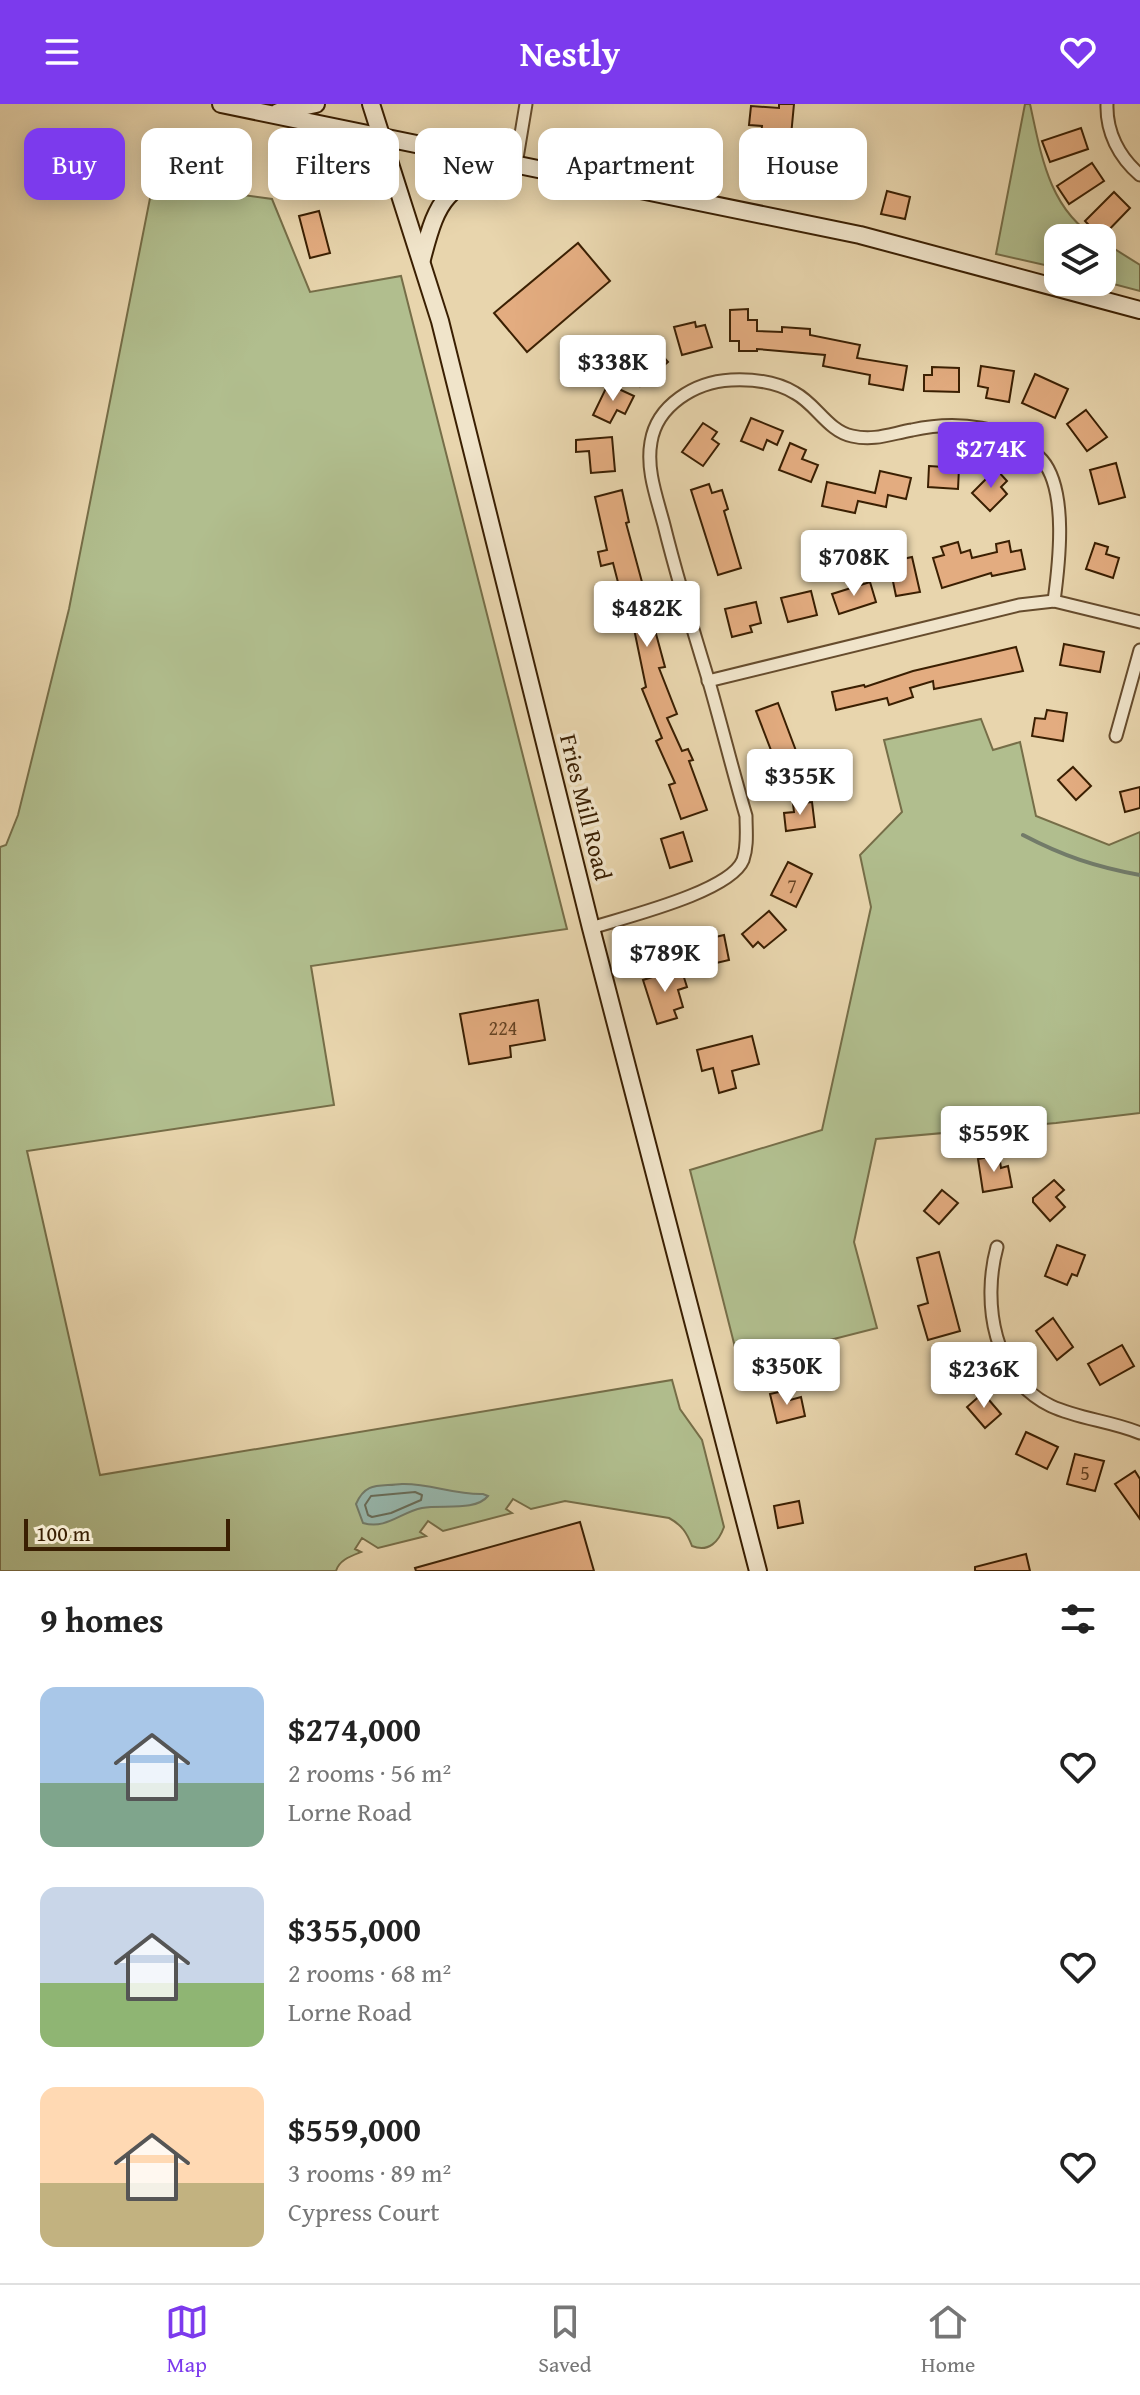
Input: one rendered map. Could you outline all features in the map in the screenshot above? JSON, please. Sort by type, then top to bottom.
[{"type":"main road","points":[[221,104],[336,128]]},
{"type":"main road","points":[[268,114],[316,104]]},
{"type":"main road","name":"Fries Mill Road","points":[[371,104],[380,128]]},
{"type":"main road","points":[[522,165],[860,235],[1140,310]]},
{"type":"main road","name":"Fries Mill Road","points":[[399,187],[440,321],[591,928],[758,1571]]},
{"type":"main road","points":[[422,261],[432,222],[445,200]]},
{"type":"street","points":[[521,128],[526,104]]},
{"type":"street","points":[[1107,104],[1116,146],[1140,175]]},
{"type":"street","points":[[591,928],[703,892],[728,878],[742,862],[746,842],[746,816],[680,589],[649,469],[651,440],[658,419],[682,396],[703,386],[728,380],[754,381],[797,393],[845,435],[864,439],[884,438],[907,430],[952,424],[1000,433],[1029,448],[1044,462],[1059,507],[1054,601]]},
{"type":"street","points":[[708,681],[1019,605],[1054,601],[1140,622]]},
{"type":"street","points":[[1116,736],[1140,650]]},
{"type":"street","points":[[997,1247],[989,1282],[992,1320],[1004,1354],[1021,1383],[1050,1406],[1140,1432]]},
{"type":"green space","points":[[1025,104],[1030,104],[1050,179],[1068,212],[1079,224],[1044,224],[1044,265],[996,254]]},
{"type":"green space","points":[[252,196],[272,200],[310,292],[401,276],[567,929],[311,966],[334,1105],[27,1151],[100,1475],[672,1380],[680,1409],[702,1440],[724,1527],[716,1541],[708,1547],[692,1546],[684,1530],[669,1518],[565,1501],[531,1509],[513,1499],[506,1509],[512,1513],[443,1531],[428,1521],[420,1532],[426,1536],[378,1548],[362,1538],[355,1549],[361,1552],[343,1561],[336,1571],[0,1571],[0,847],[6,845],[18,815],[69,609],[150,200],[252,200]]},
{"type":"green space","points":[[1116,250],[1140,265],[1140,291],[1116,285]]},
{"type":"green space","points":[[981,719],[993,750],[1020,742],[1036,816],[1109,845],[1140,832],[1140,1113],[876,1139],[854,1242],[877,1328],[739,1363],[690,1170],[822,1130],[871,907],[860,855],[902,812],[884,740]]},
{"type":"water","points":[[402,1484],[488,1496],[475,1504],[422,1508],[379,1524],[363,1523],[356,1504],[364,1492],[374,1486]]},
{"type":"building","points":[[779,104],[794,104],[792,128],[749,125],[751,106],[779,108]]},
{"type":"building","points":[[1081,128],[1088,149],[1050,162],[1042,141]]},
{"type":"building","points":[[1092,163],[1104,181],[1069,204],[1057,186]]},
{"type":"building","points":[[887,191],[910,197],[905,219],[881,214]]},
{"type":"building","points":[[1114,192],[1130,208],[1115,224],[1088,224],[1085,221]]},
{"type":"building","points":[[319,211],[330,253],[310,258],[299,216]]},
{"type":"building","points":[[578,243],[610,281],[527,352],[494,313]]},
{"type":"building","points":[[748,309],[748,320],[757,320],[757,331],[782,332],[782,327],[810,329],[810,335],[860,345],[857,358],[907,366],[903,390],[869,384],[870,375],[823,366],[825,355],[757,349],[739,351],[739,341],[730,341],[730,310]]},
{"type":"building","points":[[695,322],[696,327],[705,325],[712,347],[682,355],[674,327]]},
{"type":"building","points":[[651,343],[668,362],[640,386],[624,367]]},
{"type":"building","points":[[981,366],[1014,371],[1009,402],[986,398],[988,388],[978,386]]},
{"type":"building","points":[[932,367],[959,368],[959,392],[924,391],[924,375],[932,375]]},
{"type":"building","points":[[1035,374],[1068,389],[1055,418],[1022,403]]},
{"type":"building","points":[[608,384],[634,396],[625,414],[617,410],[610,423],[593,415]]},
{"type":"building","points":[[1086,410],[1107,437],[1087,451],[1067,424]]},
{"type":"building","points":[[751,418],[783,431],[777,445],[767,440],[763,450],[741,441]]},
{"type":"building","points":[[703,423],[717,432],[712,439],[719,444],[703,466],[682,452]]},
{"type":"building","points":[[612,437],[615,471],[591,473],[589,451],[576,452],[576,440]]},
{"type":"building","points":[[790,443],[806,450],[802,459],[818,465],[811,482],[779,470]]},
{"type":"building","points":[[1116,463],[1125,497],[1099,504],[1090,470]]},
{"type":"building","points":[[929,466],[959,468],[958,489],[928,487]]},
{"type":"building","points":[[996,469],[1007,481],[1001,487],[1007,494],[990,511],[972,493]]},
{"type":"building","points":[[880,471],[911,478],[906,499],[888,495],[886,507],[858,501],[855,513],[822,506],[827,482],[875,493]]},
{"type":"building","points":[[709,484],[712,493],[722,490],[728,509],[724,511],[741,568],[718,575],[691,490]]},
{"type":"building","points":[[622,490],[629,522],[626,523],[665,667],[659,668],[677,714],[667,718],[682,751],[688,749],[693,760],[689,761],[707,810],[681,819],[669,785],[675,783],[656,741],[662,738],[642,689],[646,687],[633,624],[626,626],[616,591],[620,590],[613,563],[601,566],[598,552],[607,550],[595,497]]},
{"type":"building","points":[[1009,541],[1011,552],[1021,550],[1025,569],[992,576],[991,573],[942,588],[933,558],[944,555],[941,547],[958,542],[961,553],[970,550],[972,558],[997,552],[996,544]]},
{"type":"building","points":[[1095,543],[1108,547],[1106,554],[1119,558],[1113,578],[1086,569]]},
{"type":"building","points":[[912,557],[920,592],[896,596],[889,562]]},
{"type":"building","points":[[870,582],[876,602],[839,614],[832,594]]},
{"type":"building","points":[[811,591],[817,615],[788,622],[781,598]]},
{"type":"building","points":[[756,602],[761,623],[750,626],[752,632],[732,637],[725,609]]},
{"type":"building","points":[[1064,644],[1104,652],[1100,672],[1060,665]]},
{"type":"building","points":[[1016,647],[1023,671],[934,689],[933,681],[910,688],[913,697],[889,705],[887,698],[836,710],[832,692],[865,687],[913,671]]},
{"type":"building","points":[[778,703],[804,772],[782,779],[756,711]]},
{"type":"building","points":[[1047,710],[1067,713],[1063,741],[1032,736],[1035,718],[1045,719]]},
{"type":"building","points":[[1073,767],[1091,786],[1076,800],[1058,780]]},
{"type":"building","points":[[1140,787],[1140,808],[1125,812],[1120,792]]},
{"type":"building","points":[[812,802],[815,827],[786,831],[784,813],[794,812],[793,804]]},
{"type":"building","points":[[683,832],[692,861],[670,868],[661,839]]},
{"type":"building","points":[[788,862],[812,874],[796,907],[771,895]]},
{"type":"building","points":[[769,911],[786,930],[764,948],[758,942],[753,947],[742,934]]},
{"type":"building","points":[[724,935],[729,960],[699,967],[694,942]]},
{"type":"building","points":[[681,968],[687,987],[678,990],[683,1007],[674,1010],[677,1018],[657,1024],[643,980]]},
{"type":"building","points":[[538,1000],[545,1040],[510,1046],[511,1057],[469,1064],[460,1014]]},
{"type":"building","points":[[752,1036],[759,1064],[732,1071],[736,1088],[719,1093],[713,1068],[702,1071],[697,1050]]},
{"type":"building","points":[[999,1155],[1001,1168],[1008,1166],[1012,1187],[983,1192],[978,1159]]},
{"type":"building","points":[[1054,1180],[1064,1190],[1056,1197],[1065,1207],[1050,1221],[1033,1198]]},
{"type":"building","points":[[942,1190],[958,1203],[939,1224],[924,1211]]},
{"type":"building","points":[[1057,1245],[1085,1255],[1077,1276],[1072,1274],[1067,1285],[1045,1276]]},
{"type":"building","points":[[939,1252],[960,1331],[928,1340],[918,1306],[928,1303],[917,1258]]},
{"type":"building","points":[[1053,1318],[1073,1347],[1057,1360],[1036,1331]]},
{"type":"building","points":[[1122,1345],[1134,1366],[1100,1385],[1088,1364]]},
{"type":"building","points":[[963,1353],[974,1379],[955,1388],[949,1373],[940,1377],[935,1366]]},
{"type":"building","points":[[788,1390],[790,1400],[801,1397],[805,1416],[777,1423],[770,1394]]},
{"type":"building","points":[[983,1393],[1001,1414],[985,1428],[967,1407]]},
{"type":"building","points":[[1026,1432],[1058,1447],[1047,1469],[1016,1454]]},
{"type":"building","points":[[1075,1454],[1104,1461],[1095,1491],[1067,1484]]},
{"type":"building","points":[[1135,1471],[1140,1479],[1140,1519],[1115,1484]]},
{"type":"building","points":[[799,1501],[803,1523],[778,1528],[774,1506]]},
{"type":"building","points":[[580,1522],[594,1571],[416,1571],[415,1568]]},
{"type":"building","points":[[1026,1554],[1030,1571],[975,1571],[975,1567]]},
{"type":"waterway","points":[[1023,835],[1080,860],[1140,875]]}]
